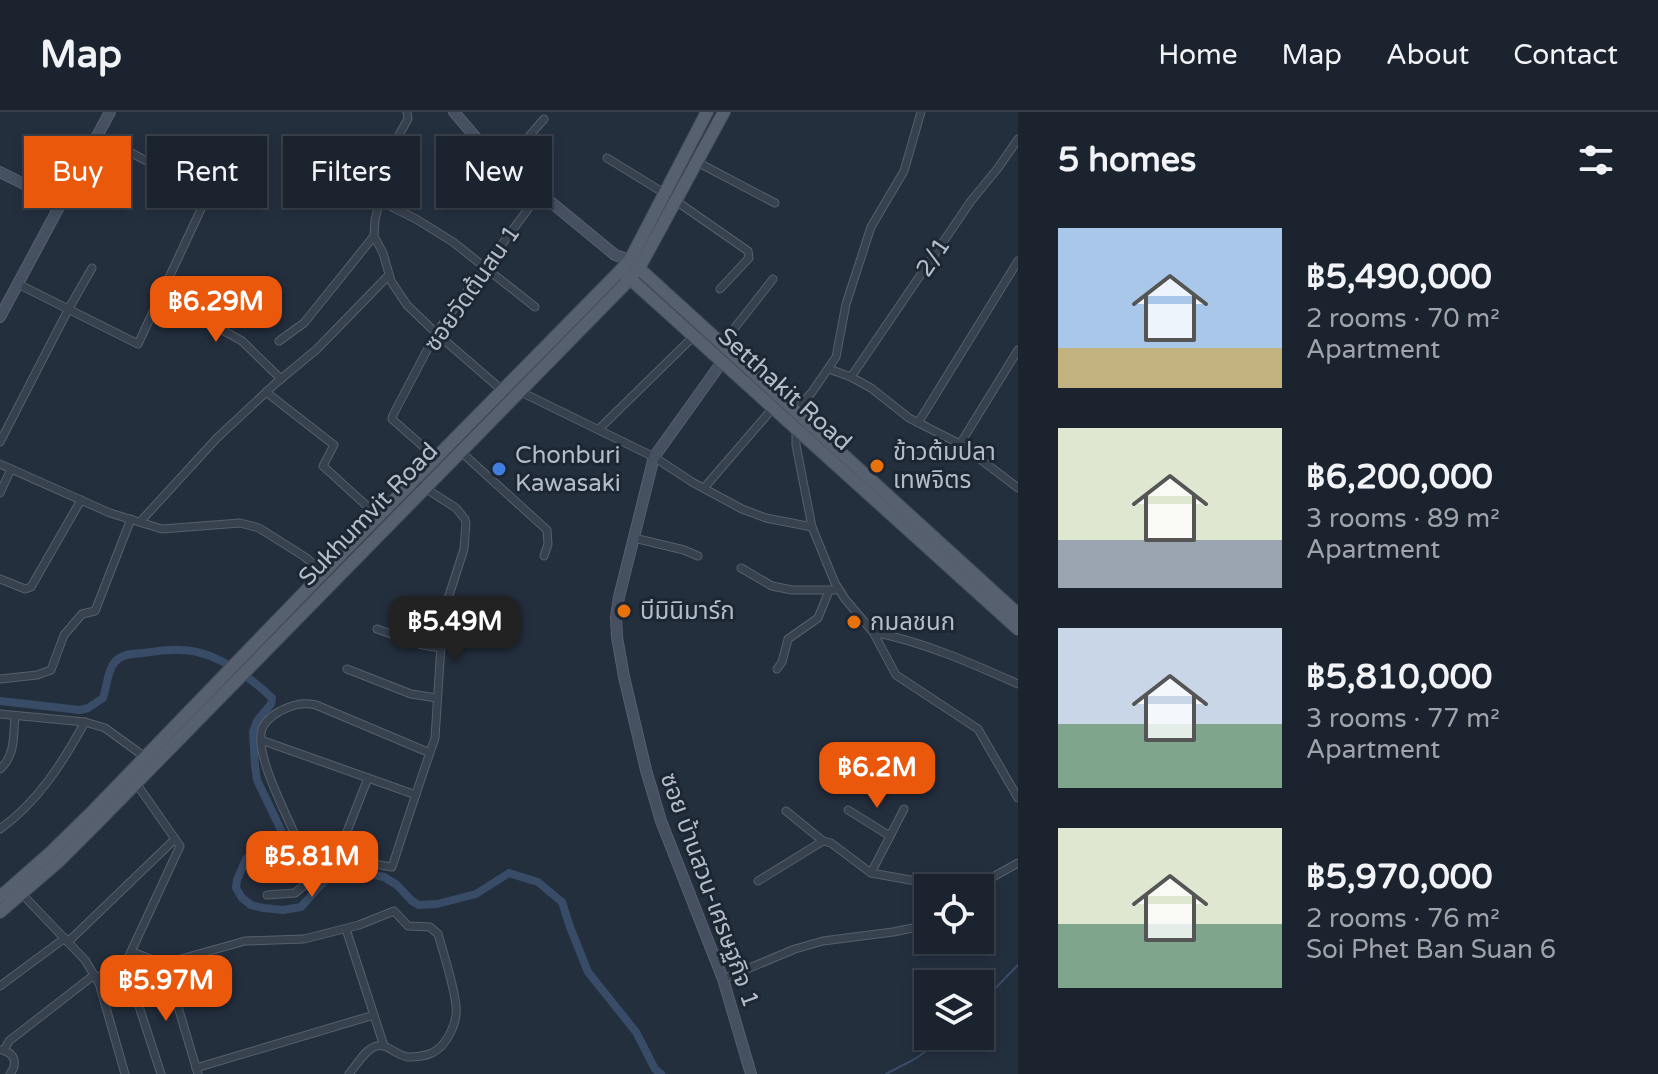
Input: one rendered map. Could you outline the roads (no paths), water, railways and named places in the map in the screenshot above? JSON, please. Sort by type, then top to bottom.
[{"type":"main road","name":"Sukhumvit Road","points":[[239,668],[419,484],[436,458],[502,390],[630,269],[664,193],[707,112]]},
{"type":"main road","name":"Sukhumvit Road","points":[[0,912],[58,862],[136,783],[324,573],[379,517],[460,451],[630,269],[676,201],[724,112]]},
{"type":"main road","name":"Setthakit Road","points":[[630,269],[722,362],[1018,629]]},
{"type":"main road","name":"Setthakit Road","points":[[630,269],[722,344],[1018,614]]},
{"type":"main road","name":"Sukhumvit Road","points":[[0,897],[50,853],[145,757],[187,723]]},
{"type":"street","points":[[18,284],[138,344],[208,194],[98,135],[110,112]]},
{"type":"street","points":[[399,136],[408,119],[407,112]]},
{"type":"street","points":[[454,112],[475,136]]},
{"type":"street","points":[[795,411],[836,357],[846,304],[871,227],[904,171],[921,112]]},
{"type":"street","points":[[529,136],[544,119]]},
{"type":"street","name":"2/1","points":[[851,377],[971,201],[1018,139]]},
{"type":"street","points":[[607,158],[664,193]]},
{"type":"street","points":[[697,162],[775,203]]},
{"type":"street","points":[[0,172],[24,184]]},
{"type":"street","points":[[676,201],[748,251],[749,258],[720,289]]},
{"type":"street","points":[[552,203],[630,269]]},
{"type":"street","points":[[0,317],[59,208]]},
{"type":"street","points":[[279,341],[304,323],[374,236],[379,208]]},
{"type":"street","points":[[394,208],[453,242],[535,307]]},
{"type":"street","name":"ซอยวัดต้นสน 1","points":[[436,458],[392,419],[436,333],[529,208]]},
{"type":"street","points":[[374,236],[383,253],[391,281],[407,305],[502,390]]},
{"type":"street","points":[[918,423],[1018,261]]},
{"type":"street","points":[[0,442],[92,268]]},
{"type":"street","points":[[0,679],[37,675],[51,670],[64,635],[82,614],[95,611],[136,520],[217,438],[317,349],[389,275]]},
{"type":"street","points":[[722,344],[773,279]]},
{"type":"street","points":[[160,295],[242,341],[281,379]]},
{"type":"street","points":[[599,429],[694,336]]},
{"type":"street","points":[[960,444],[1018,350]]},
{"type":"street","name":"ซอย บ้านสวน-เศรษฐกิจ 1","points":[[722,362],[654,457],[616,617],[624,677],[661,821],[723,979],[751,1074]]},
{"type":"street","points":[[829,369],[871,388],[909,418],[960,444],[1018,488]]},
{"type":"street","points":[[519,391],[654,457],[742,509],[766,518],[812,527]]},
{"type":"street","points":[[266,392],[334,445],[323,466],[379,517]]},
{"type":"street","points":[[704,488],[773,408]]},
{"type":"street","points":[[796,429],[796,445],[812,527],[839,590],[873,632],[896,675],[978,729],[1018,798]]},
{"type":"street","points":[[460,451],[547,530],[548,544],[544,556]]},
{"type":"street","points":[[0,464],[110,513],[162,529],[240,523],[259,528],[324,573]]},
{"type":"street","points":[[0,493],[11,469]]},
{"type":"street","points":[[419,484],[456,508],[466,523],[464,549],[443,614],[435,738],[430,753],[392,867],[337,857],[304,845],[297,839],[263,757],[261,740],[262,728],[275,714],[293,705],[307,703],[430,753]]},
{"type":"street","points":[[0,579],[25,589],[31,587],[81,500]]},
{"type":"street","points":[[634,538],[679,548],[698,556]]},
{"type":"street","points":[[741,568],[772,586],[792,590],[839,590]]},
{"type":"street","points":[[777,669],[788,639],[818,618],[829,591]]},
{"type":"street","points":[[377,629],[422,645],[441,648]]},
{"type":"street","points":[[873,632],[903,638],[943,652],[1018,684]]},
{"type":"street","points":[[347,669],[411,694],[437,698]]},
{"type":"street","points":[[0,714],[85,722],[105,728],[145,757]]},
{"type":"street","points":[[0,769],[11,755],[15,716]]},
{"type":"street","points":[[0,829],[18,817],[36,797],[85,722]]},
{"type":"street","points":[[261,740],[416,795]]},
{"type":"street","points":[[267,895],[295,893],[337,857],[368,778]]},
{"type":"street","points":[[136,783],[180,846],[126,958],[161,1074]]},
{"type":"street","points":[[871,873],[904,809]]},
{"type":"street","points":[[848,810],[890,836]]},
{"type":"street","points":[[786,811],[823,841],[831,843],[871,873],[914,881]]},
{"type":"street","points":[[0,986],[66,940],[175,839]]},
{"type":"street","points":[[758,881],[823,841]]},
{"type":"street","points":[[994,875],[1016,862]]},
{"type":"street","points":[[22,894],[85,960],[96,979],[125,1074]]},
{"type":"street","points":[[96,979],[245,941],[301,939],[346,929],[394,911],[408,926],[430,927],[439,937],[457,1007],[454,1022],[436,1051],[427,1055],[401,1056],[384,1046],[374,1047],[349,1074]]},
{"type":"street","points":[[723,979],[795,949],[823,941],[914,928]]},
{"type":"street","points":[[346,929],[384,1046]]},
{"type":"street","points":[[10,1074],[15,1067],[14,1058],[2,1050],[9,1041],[126,958],[138,953],[163,963]]},
{"type":"street","points":[[163,963],[197,1071],[374,1015]]},
{"type":"waterway","points":[[0,701],[80,710],[88,708],[103,698],[114,663],[131,654],[192,651],[229,665],[272,698],[253,732],[255,766],[257,780],[281,830],[281,838],[275,848],[253,852],[246,859],[236,888],[242,898],[251,905],[263,908],[283,910],[301,907],[329,876],[341,868],[384,877],[419,905],[437,904],[476,894],[509,873],[538,882],[562,902],[588,972],[636,1032],[655,1069],[661,1074]]},
{"type":"waterway","points":[[994,990],[1018,965]]},
{"type":"waterway","points":[[886,1074],[928,1050]]},
{"type":"place","name":"ข้าวต้มปลา เทพจิตร","points":[[877,466]]},
{"type":"place","name":"Chonburi Kawasaki","points":[[499,469]]},
{"type":"place","name":"บีมินิมาร์ก","points":[[624,611]]},
{"type":"place","name":"กมลชนก","points":[[854,622]]}]
